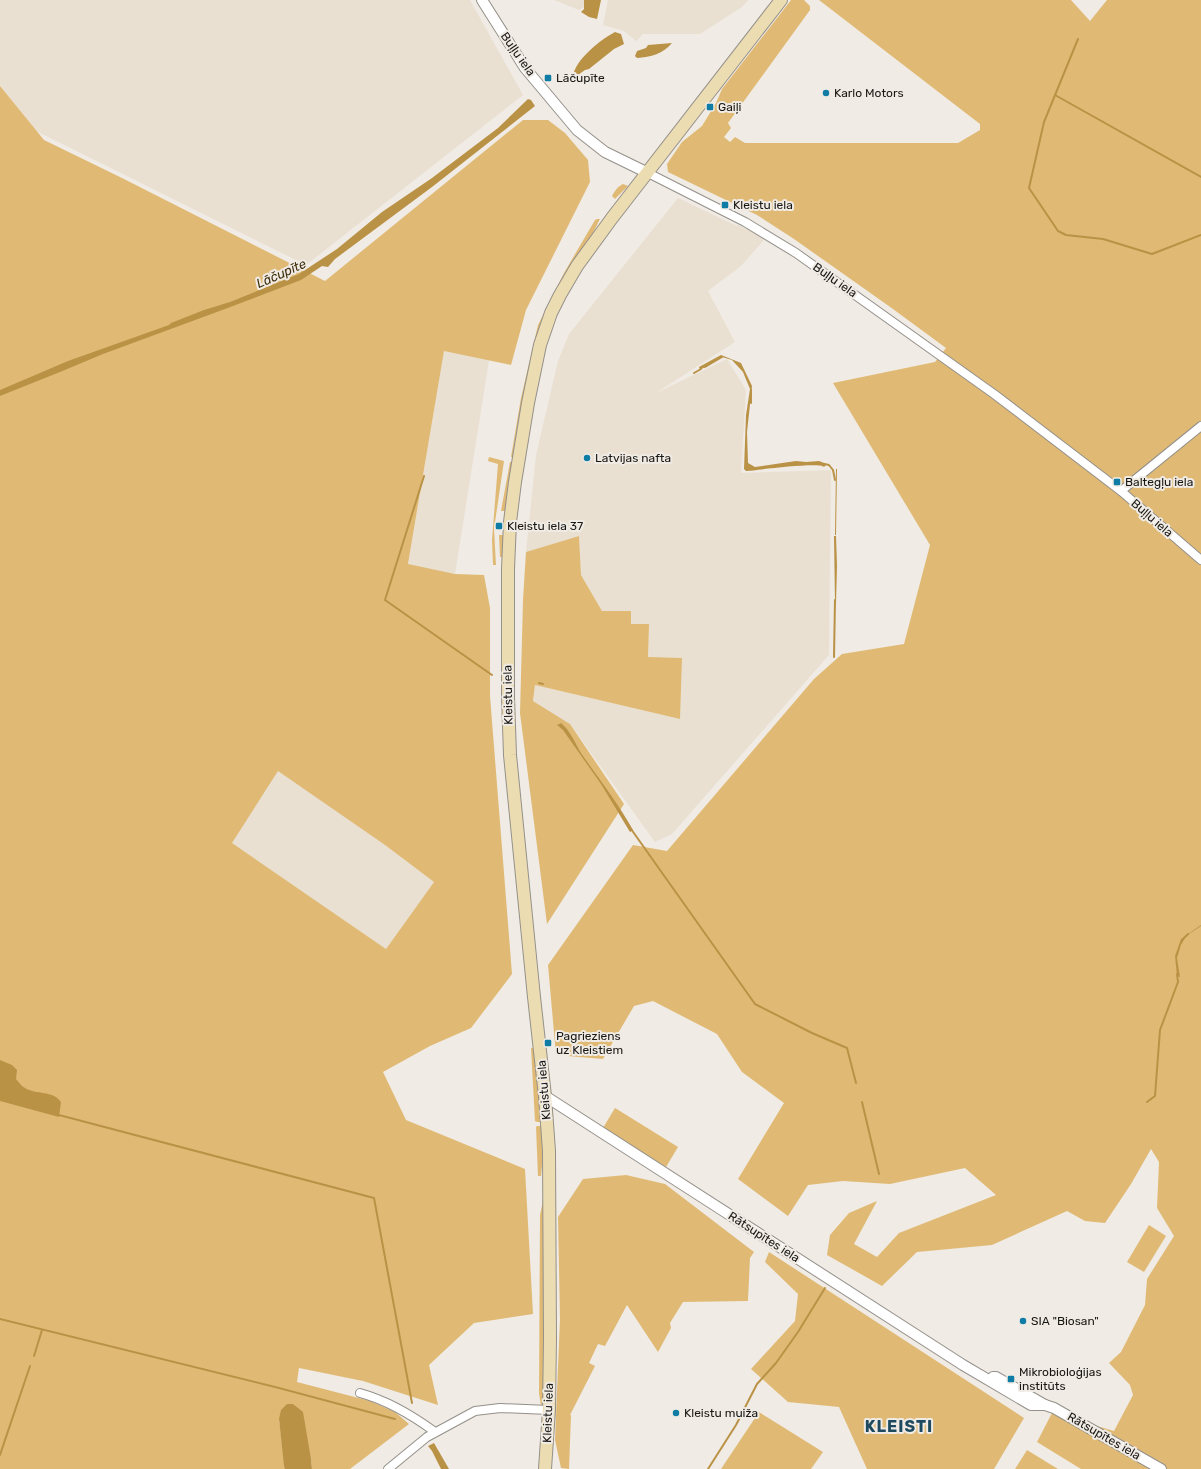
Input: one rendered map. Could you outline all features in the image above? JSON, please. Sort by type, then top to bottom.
[{"type":"main road","name":"Kleistu iela","points":[[545,1469],[549,1410],[549,1151],[545,1096],[510,755],[508,569],[510,522],[515,482],[528,403],[540,346],[551,313],[578,266],[646,172],[781,0]]},
{"type":"street","name":"Buļļu iela","points":[[482,0],[525,68],[577,130],[605,152],[745,222],[796,253],[994,394],[1121,491],[1201,560]]},
{"type":"street","points":[[1121,491],[1201,426]]},
{"type":"street","name":"Rātsupītes iela","points":[[545,1096],[963,1365],[1031,1405],[1045,1405],[1054,1408],[1161,1469]]},
{"type":"street","points":[[360,1392],[393,1404],[412,1415],[435,1432]]},
{"type":"street","points":[[388,1469],[427,1437],[475,1411],[500,1408],[549,1410]]},
{"type":"shaded area","points":[[0,0],[470,0],[523,95],[306,265],[0,113]]},
{"type":"shaded area","points":[[554,0],[595,0],[579,10]]},
{"type":"shaded area","points":[[584,0],[601,0],[597,19],[589,17],[581,12],[584,9]]},
{"type":"shaded area","points":[[608,0],[748,0],[742,7],[700,34],[643,34],[636,41],[624,31],[603,25]]},
{"type":"shaded area","points":[[791,0],[804,0],[810,6],[810,10],[728,123],[731,128],[724,137],[730,142],[735,137],[745,143],[958,143],[980,130],[980,124],[819,0],[1071,0],[1090,21],[1107,0],[1201,0],[1201,1469],[1081,1469],[1037,1442],[1052,1413],[1114,1431],[1133,1395],[1130,1385],[1109,1363],[1121,1352],[1145,1305],[1147,1279],[1174,1236],[1157,1208],[1159,1162],[1151,1149],[1131,1184],[1105,1223],[1085,1221],[1067,1211],[992,1245],[917,1252],[882,1286],[827,1255],[830,1235],[849,1213],[877,1201],[854,1244],[877,1257],[899,1233],[996,1195],[965,1168],[890,1184],[843,1181],[808,1185],[788,1216],[738,1179],[784,1103],[742,1072],[717,1034],[653,1001],[634,1006],[603,1059],[556,1055],[548,965],[633,845],[667,851],[814,679],[842,654],[904,644],[930,545],[833,383],[935,362],[946,348],[794,239],[757,215],[668,172],[667,164],[682,142],[702,126],[716,103],[722,89]]},
{"type":"shaded area","points":[[615,32],[621,34],[624,44],[614,49],[589,69],[575,77],[573,76],[579,63],[584,57],[596,45]]},
{"type":"shaded area","points":[[672,43],[665,50],[656,54],[637,58],[635,56],[637,51],[646,48],[648,45]]},
{"type":"shaded area","points":[[0,86],[44,140],[325,281],[523,120],[548,120],[565,133],[588,160],[590,182],[526,310],[511,365],[444,351],[408,564],[455,574],[484,575],[490,608],[490,696],[512,974],[471,1028],[430,1046],[383,1072],[406,1120],[525,1169],[533,1314],[474,1323],[429,1365],[438,1405],[363,1381],[299,1368],[297,1382],[370,1401],[395,1412],[409,1424],[350,1469],[312,1469],[311,1459],[279,1419],[285,1469],[0,1469]],"holes":[[[278,771],[385,845],[434,882],[386,949],[232,843]]]},
{"type":"shaded area","name":"Lāčupīte","points":[[528,99],[531,100],[535,106],[432,187],[335,259],[328,267],[322,266],[301,280],[103,354],[0,396],[0,390],[68,361],[169,325],[299,274],[337,249],[382,212],[432,178],[498,128]]},
{"type":"shaded area","points":[[623,184],[628,186],[615,199],[612,196],[613,194]]},
{"type":"shaded area","points":[[678,198],[737,226],[747,228],[764,240],[741,266],[708,291],[735,342],[656,393],[727,359],[746,390],[741,473],[831,470],[829,655],[672,834],[655,842],[570,724],[533,701],[535,685],[680,719],[631,624],[631,611],[602,611],[581,575],[579,536],[526,552],[536,455],[558,361],[569,334]]},
{"type":"shaded area","points":[[597,219],[600,219],[590,239],[567,274],[514,457],[511,457],[521,398],[538,325],[564,273]]},
{"type":"shaded area","points":[[444,350],[489,360],[455,574],[408,565]]},
{"type":"shaded area","points":[[721,355],[741,363],[752,386],[747,432],[748,463],[755,467],[796,461],[819,461],[827,464],[824,467],[812,465],[746,471],[744,469],[746,415],[750,389],[743,372],[732,360],[722,357],[700,370],[699,367]]},
{"type":"shaded area","points":[[489,457],[504,461],[494,529],[496,565],[493,565],[492,540],[498,464],[488,461]]},
{"type":"shaded area","points":[[510,462],[513,462],[510,492],[505,511],[501,511]]},
{"type":"shaded area","points":[[836,469],[837,469],[835,535]]},
{"type":"shaded area","points":[[499,535],[503,535],[504,557],[500,557]]},
{"type":"shaded area","points":[[579,536],[581,575],[602,611],[631,611],[631,624],[649,624],[648,657],[682,658],[680,719],[535,685],[533,701],[570,724],[624,804],[547,924],[520,713],[523,600],[526,552]]},
{"type":"shaded area","points":[[834,536],[836,536],[837,566],[836,603],[835,603]]},
{"type":"shaded area","points":[[561,723],[570,733],[581,753],[621,810],[633,830],[630,832],[601,784],[563,730],[557,725]]},
{"type":"shaded area","points":[[278,770],[385,845],[434,882],[386,949],[231,843]]},
{"type":"shaded area","points":[[1201,925],[1183,938],[1177,958],[1180,977],[1177,976],[1175,956],[1181,939]]},
{"type":"shaded area","points":[[531,1048],[534,1048],[542,1122],[535,1121]]},
{"type":"shaded area","points":[[0,1060],[12,1065],[17,1070],[16,1079],[24,1087],[29,1090],[49,1094],[58,1098],[61,1102],[59,1117],[0,1101]]},
{"type":"shaded area","points":[[615,1108],[678,1147],[666,1167],[603,1128]]},
{"type":"shaded area","points":[[537,1126],[541,1126],[543,1155],[541,1176],[538,1176]]},
{"type":"shaded area","points":[[626,1175],[665,1184],[754,1252],[750,1258],[748,1301],[683,1302],[670,1323],[671,1328],[658,1352],[627,1305],[605,1346],[598,1344],[589,1363],[595,1366],[570,1415],[569,1469],[561,1468],[555,1440],[560,1319],[558,1217],[583,1179]]},
{"type":"shaded area","points":[[543,1201],[546,1214],[544,1399],[541,1406],[539,1393],[540,1215]]},
{"type":"shaded area","points":[[1149,1225],[1166,1236],[1144,1272],[1127,1262]]},
{"type":"shaded area","points":[[769,1252],[1024,1418],[994,1469],[867,1469],[839,1407],[788,1402],[751,1369],[795,1321],[798,1294],[765,1262]]},
{"type":"shaded area","points":[[287,1404],[293,1404],[303,1412],[312,1469],[285,1469],[279,1419],[281,1410]]},
{"type":"shaded area","points":[[759,1412],[823,1452],[811,1469],[721,1469]]},
{"type":"shaded area","points":[[434,1443],[449,1469],[441,1469],[428,1446]]},
{"type":"shaded area","points":[[1027,1450],[1058,1469],[1015,1469]]},
{"type":"waterway","points":[[1078,39],[1044,122],[1029,188],[1058,231],[1066,235],[1103,239],[1152,254],[1201,235]]},
{"type":"waterway","points":[[1055,95],[1201,177]]},
{"type":"waterway","points":[[705,367],[722,357]]},
{"type":"waterway","points":[[694,373],[701,369]]},
{"type":"waterway","points":[[751,390],[751,403]]},
{"type":"waterway","points":[[824,464],[829,465],[833,470],[835,480]]},
{"type":"waterway","points":[[424,476],[385,600],[492,675]]},
{"type":"waterway","points":[[834,657],[835,600]]},
{"type":"waterway","points":[[539,683],[543,684]]},
{"type":"waterway","points":[[631,829],[755,1004],[812,1033],[847,1048],[856,1083]]},
{"type":"waterway","points":[[1181,943],[1188,934]]},
{"type":"waterway","points":[[1147,1102],[1155,1096],[1160,1030],[1178,982],[1177,974]]},
{"type":"waterway","points":[[862,1102],[879,1174]]},
{"type":"waterway","points":[[59,1115],[374,1198],[412,1403]]},
{"type":"waterway","points":[[708,1469],[736,1425],[757,1384],[776,1363],[798,1332],[825,1288]]},
{"type":"waterway","points":[[0,1319],[279,1388],[395,1419]]},
{"type":"waterway","points":[[34,1356],[42,1330]]},
{"type":"waterway","points":[[0,1455],[30,1366]]},
{"type":"place","name":"Lāčupīte","points":[[548,78]]},
{"type":"place","name":"Karlo Motors","points":[[826,93]]},
{"type":"place","name":"Gaiļi","points":[[710,107]]},
{"type":"place","name":"Kleistu iela","points":[[725,205]]},
{"type":"place","name":"Latvijas nafta","points":[[587,458]]},
{"type":"place","name":"Baltegļu iela","points":[[1117,482]]},
{"type":"place","name":"Kleistu iela 37","points":[[499,526]]},
{"type":"place","name":"Pagrieziens uz Kleistiem","points":[[548,1043]]},
{"type":"place","name":"SIA \"Biosan\"","points":[[1023,1321]]},
{"type":"place","name":"Mikrobioloģijas institūts","points":[[1011,1379]]},
{"type":"place","name":"Kleistu muiža","points":[[676,1413]]},
{"type":"district","name":"KLEISTI","points":[[899,1426]]}]
